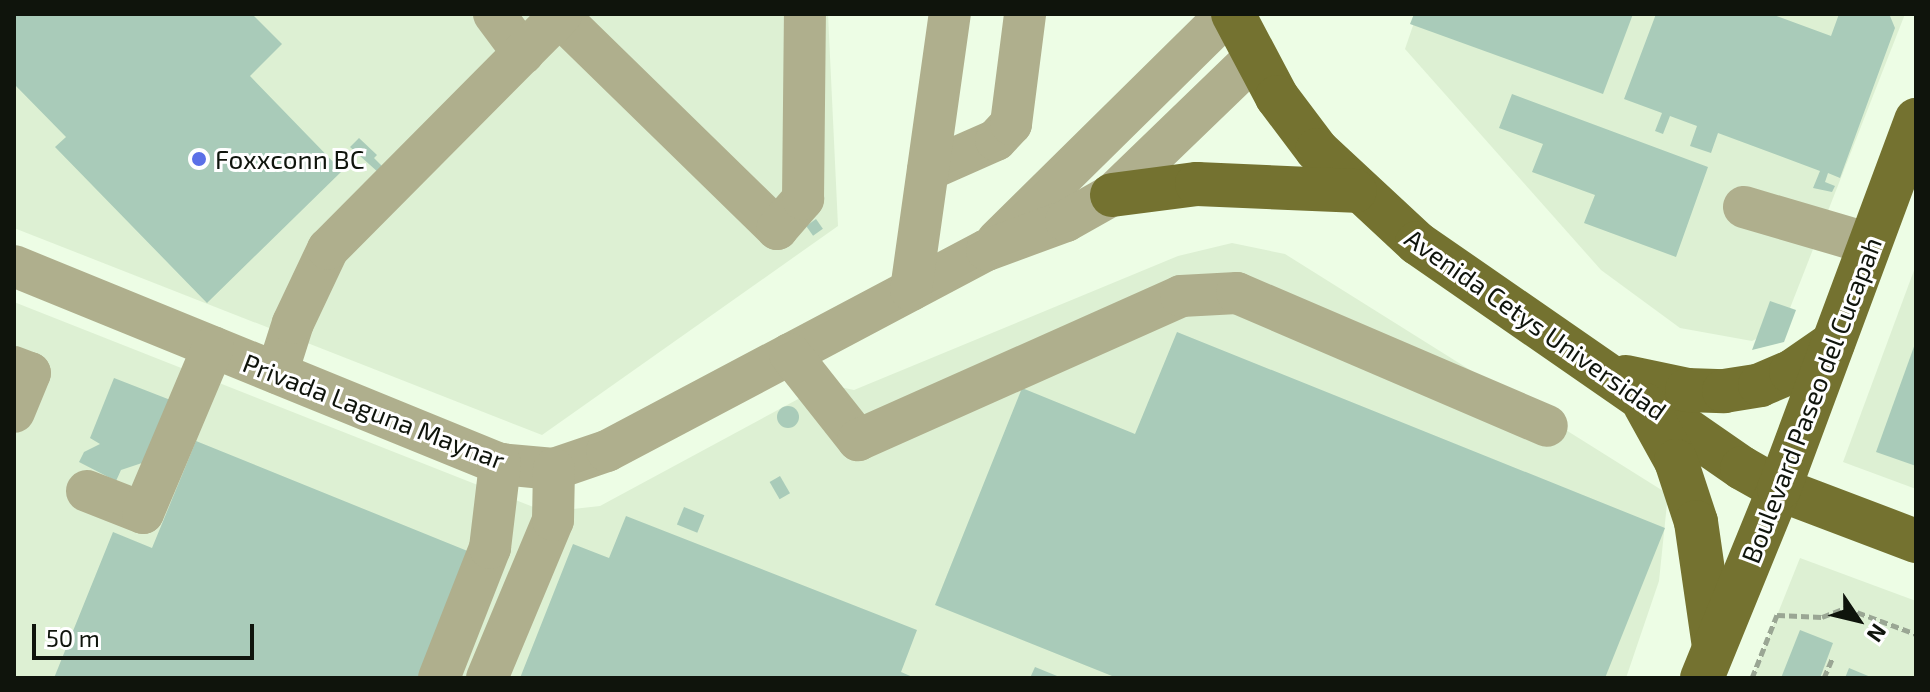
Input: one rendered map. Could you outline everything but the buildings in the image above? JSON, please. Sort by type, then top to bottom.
[{"type":"main road","name":"Avenida Cetys Universidad","points":[[1233,14],[1277,97],[1355,191],[1417,243],[1742,468],[1779,489],[1916,541]]},
{"type":"main road","name":"Boulevard Paseo del Cucapah","points":[[1708,663],[1779,489],[1916,120]]},
{"type":"main road","points":[[1112,195],[1197,184],[1355,191]]},
{"type":"main road","points":[[1624,384],[1724,391],[1760,385],[1791,372],[1833,343]]},
{"type":"main road","points":[[1624,384],[1676,461],[1696,522],[1708,663]]},
{"type":"lane","points":[[494,14],[523,53]]},
{"type":"lane","points":[[277,373],[293,323],[328,249],[560,15],[777,229],[803,199],[805,14]]},
{"type":"lane","points":[[911,290],[950,14]]},
{"type":"lane","points":[[928,170],[996,140],[1011,124],[1025,14]]},
{"type":"lane","name":"Privada Laguna Maynar","points":[[987,250],[1227,14]]},
{"type":"lane","name":"Privada Laguna Maynar","points":[[14,266],[500,464],[554,469],[607,451],[987,250],[1066,221],[1112,195],[1256,56]]},
{"type":"lane","points":[[1744,207],[1870,244]]},
{"type":"lane","points":[[790,354],[858,440],[1181,296],[1237,293],[1547,426]]},
{"type":"lane","points":[[87,491],[143,513],[213,347]]},
{"type":"lane","points":[[14,367],[30,373],[14,412]]},
{"type":"lane","points":[[439,678],[490,548],[500,464]]},
{"type":"lane","points":[[487,678],[553,520],[554,469]]},
{"type":"path","points":[[1752,678],[1777,615],[1822,617],[1846,608],[1916,634]]},
{"type":"path","points":[[1824,678],[1833,657]]},
{"type":"shaded area","points":[[14,14],[828,14],[838,226],[542,435],[14,228]]},
{"type":"shaded area","points":[[1417,14],[1905,14],[1783,326],[1752,341],[1680,328],[1601,270],[1405,49]]},
{"type":"shaded area","points":[[1232,243],[1285,254],[1668,494],[1659,581],[1626,678],[14,678],[14,302],[546,512],[600,506],[826,384],[854,390],[1178,256]]},
{"type":"shaded area","points":[[1916,265],[1916,489],[1843,462]]},
{"type":"shaded area","points":[[1800,558],[1916,601],[1916,678],[1752,678]]},
{"type":"place","name":"Foxxconn BC","points":[[199,159]]}]
